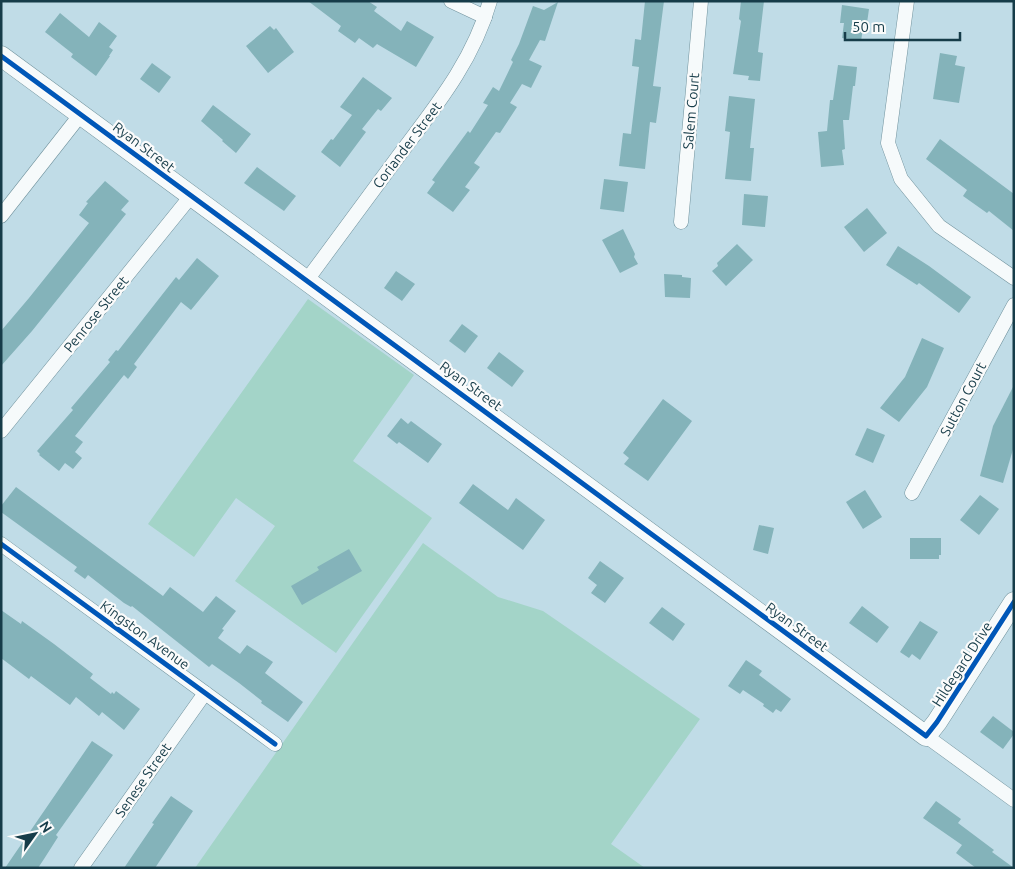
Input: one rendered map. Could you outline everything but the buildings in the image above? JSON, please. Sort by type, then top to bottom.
[{"type":"street","points":[[451,1],[485,17]]},
{"type":"street","name":"Coriander Street","points":[[307,280],[444,95],[468,58],[490,1]]},
{"type":"street","name":"Salem Court","points":[[681,222],[701,1]]},
{"type":"street","points":[[907,1],[888,144],[902,179],[939,226],[1014,278]]},
{"type":"street","name":"Ryan Street","points":[[1,56],[1014,800]]},
{"type":"street","points":[[1,216],[81,114]]},
{"type":"street","name":"Penrose Street","points":[[1,431],[191,196]]},
{"type":"street","name":"Sutton Court","points":[[912,493],[1014,305]]},
{"type":"street","name":"Kingston Avenue","points":[[1,544],[275,744]]},
{"type":"street","name":"Hildegard Drive","points":[[926,736],[937,722],[1014,602]]},
{"type":"street","name":"Senese Street","points":[[81,868],[205,693]]},
{"type":"green space","points":[[308,299],[414,375],[353,461],[432,518],[336,653],[235,581],[275,526],[236,498],[194,557],[148,524]]},
{"type":"green space","points":[[423,543],[498,597],[543,611],[700,719],[611,844],[645,868],[195,868]]},
{"type":"cycle path","points":[[1,56],[926,736],[937,722],[1014,602]]},
{"type":"cycle path","points":[[1,544],[275,744]]}]
